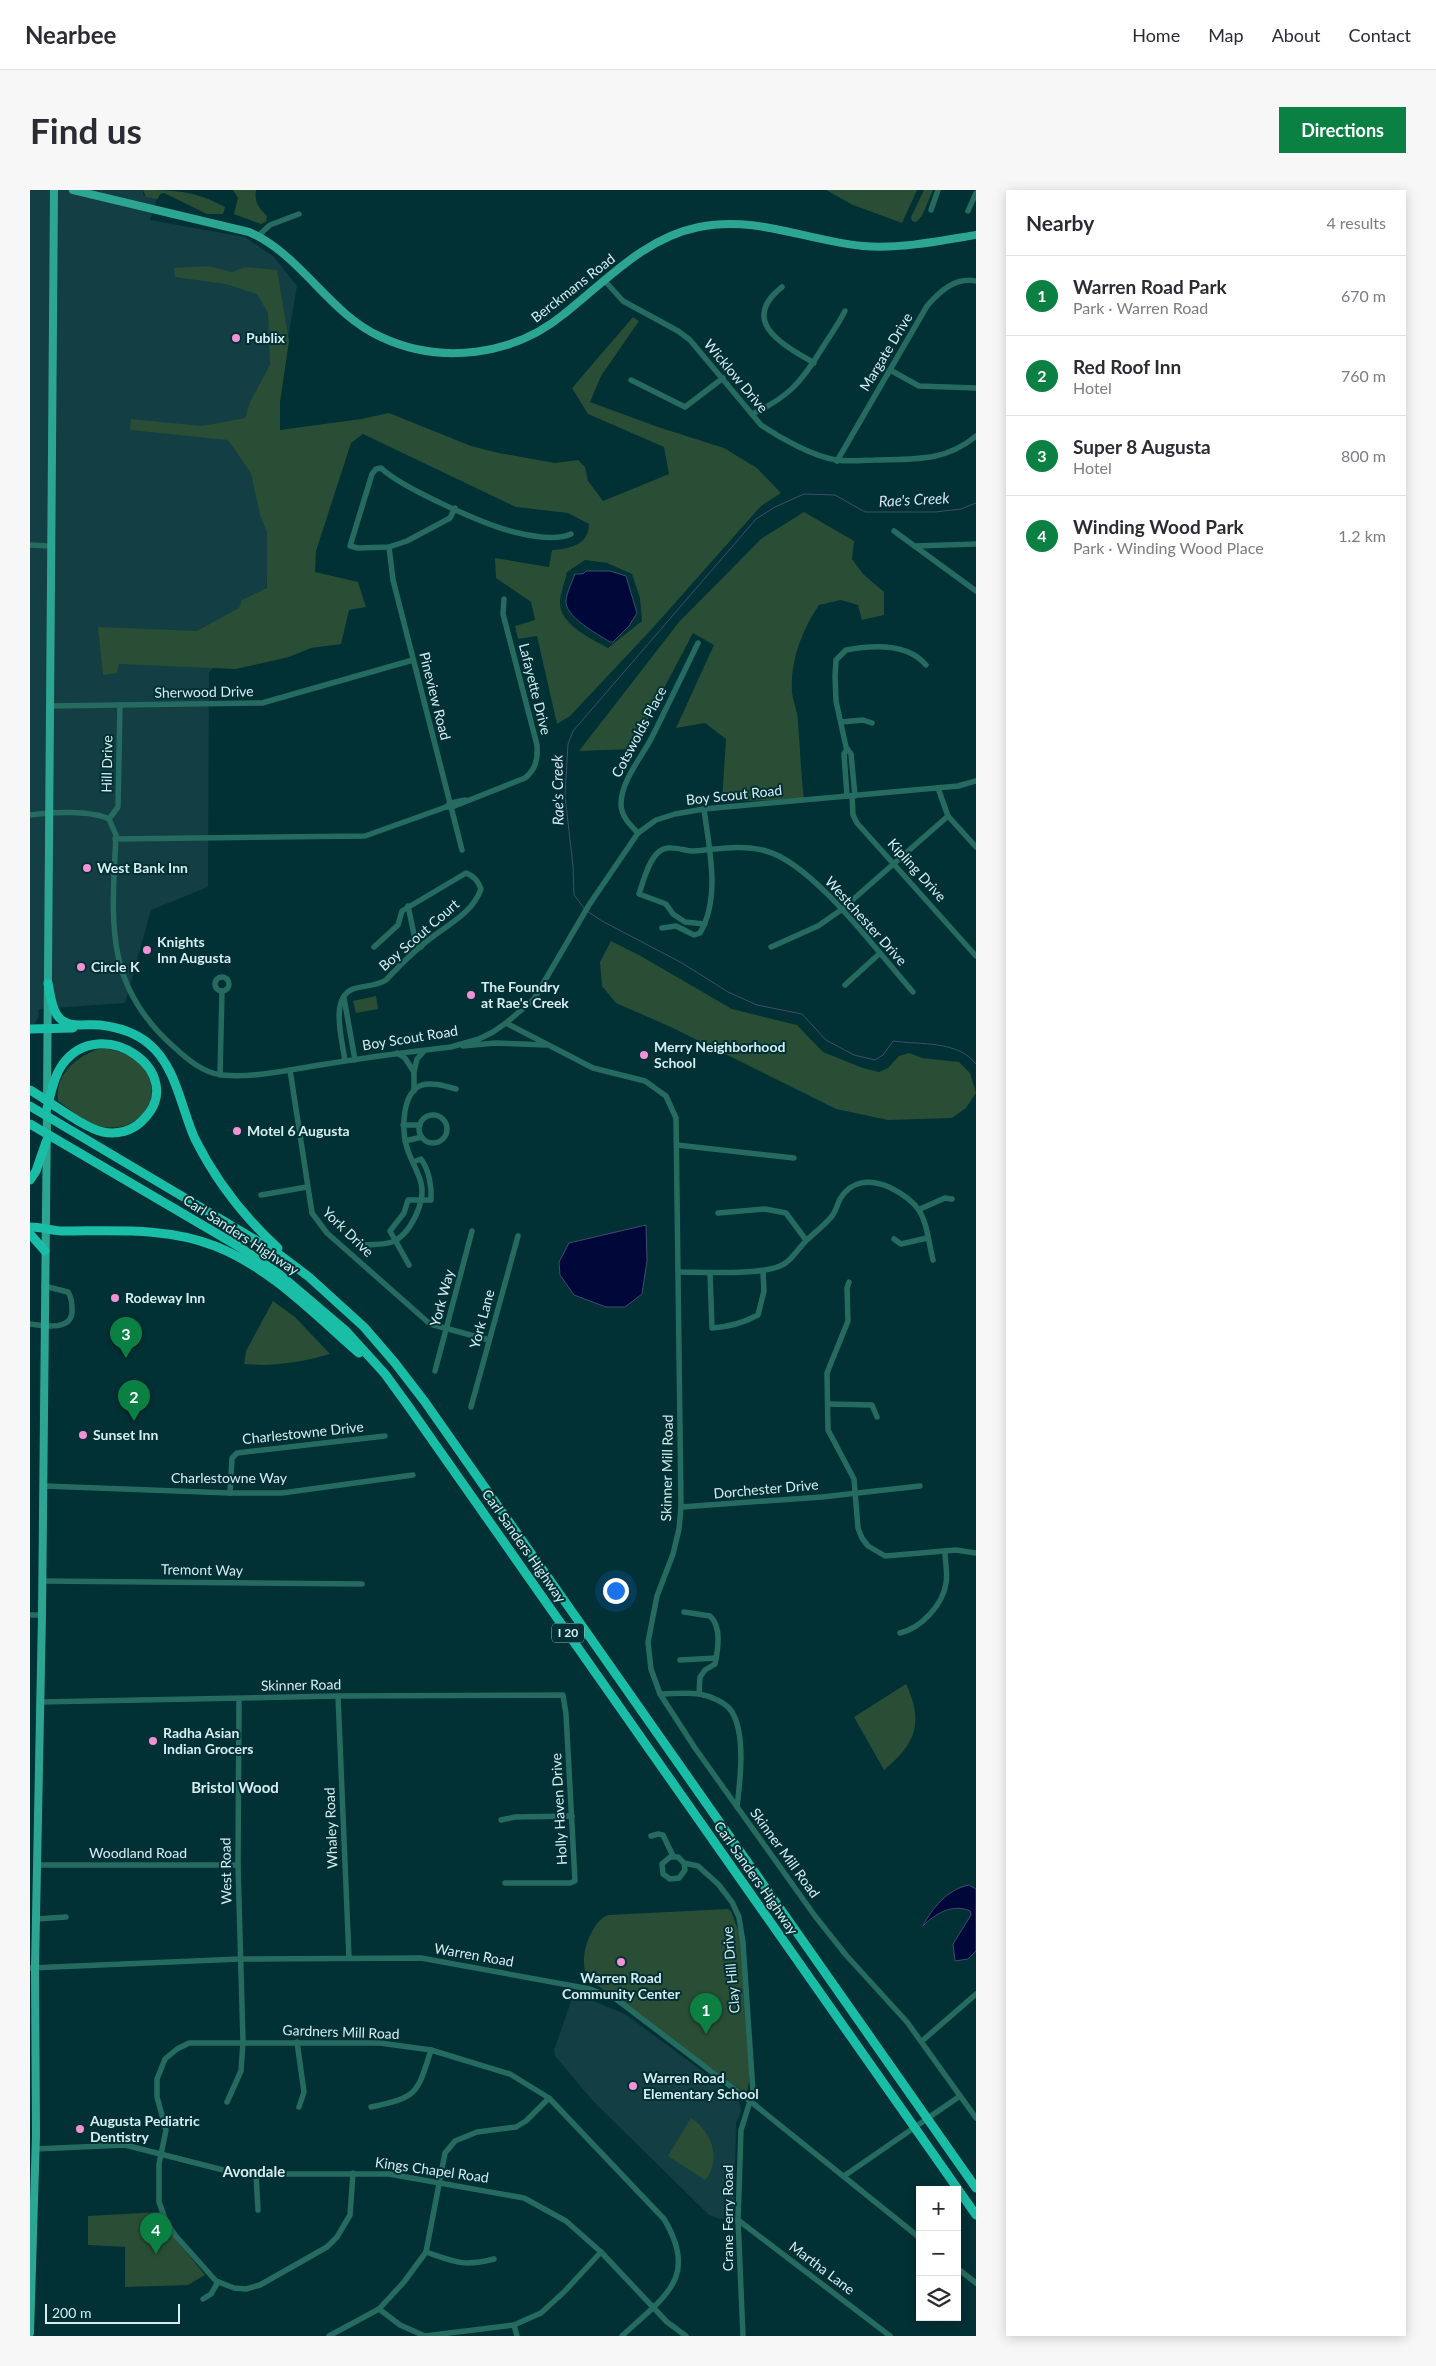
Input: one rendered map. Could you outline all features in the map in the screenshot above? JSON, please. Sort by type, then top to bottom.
[{"type":"highway","points":[[48,983],[55,1011],[64,1022],[73,1025],[98,1025],[118,1028],[144,1040],[162,1057],[170,1072],[188,1123],[211,1166],[248,1218],[309,1277]]},
{"type":"highway","points":[[30,1029],[118,1028]]},
{"type":"highway","points":[[30,1090],[63,1110],[99,1131],[112,1133],[129,1130],[144,1120],[153,1106],[156,1093],[153,1075],[141,1058],[127,1049],[105,1044],[91,1046],[77,1052],[62,1066],[55,1079],[47,1108]]},
{"type":"highway","name":"Carl Sanders Highway","points":[[30,1106],[249,1235],[309,1277],[364,1327],[415,1388],[976,2188]]},
{"type":"highway","name":"Carl Sanders Highway","points":[[30,1126],[63,1143],[238,1246],[279,1274],[346,1331],[385,1374],[976,2216]]},
{"type":"highway","points":[[30,1180],[36,1171],[46,1142]]},
{"type":"highway","points":[[30,1227],[160,1233],[188,1237],[216,1246],[238,1257],[285,1289],[385,1374]]},
{"type":"highway","points":[[30,1234],[45,1251]]},
{"type":"main road","points":[[30,2333],[32,2169],[36,2077],[33,2053],[33,1968],[38,1866],[44,1486],[44,1286],[54,190]]},
{"type":"main road","name":"Berckmans Road","points":[[73,190],[238,228],[258,236],[285,255],[335,307],[352,321],[390,341],[426,351],[472,353],[518,341],[555,321],[632,258],[660,240],[685,230],[718,224],[746,223],[862,246],[893,246],[976,236]]},
{"type":"main road","points":[[30,2093],[36,2077]]},
{"type":"street","points":[[931,210],[938,190]]},
{"type":"street","points":[[968,211],[976,193]]},
{"type":"street","points":[[258,236],[270,225],[299,214]]},
{"type":"street","name":"Wicklow Drive","points":[[604,280],[623,301],[678,331],[690,340],[724,378],[761,425],[773,434],[837,460],[930,459],[964,446],[976,436]]},
{"type":"street","name":"Margate Drive","points":[[837,460],[927,306],[947,286],[969,280],[976,281]]},
{"type":"street","points":[[782,288],[769,298],[765,307],[763,316],[766,327],[775,336],[814,364]]},
{"type":"street","points":[[752,414],[776,403],[789,393],[814,364],[845,311]]},
{"type":"street","points":[[890,370],[918,386],[976,388]]},
{"type":"street","points":[[631,380],[685,407],[724,378]]},
{"type":"street","points":[[455,508],[450,518],[407,541],[389,547],[358,548],[350,546],[372,474],[376,468],[380,468],[388,474],[488,523],[515,532],[563,538],[571,534]]},
{"type":"street","points":[[894,531],[976,591]]},
{"type":"street","points":[[915,546],[976,544]]},
{"type":"street","points":[[30,545],[50,546]]},
{"type":"street","name":"Pineview Road","points":[[389,547],[393,580],[449,806],[462,850]]},
{"type":"street","name":"Lafayette Drive","points":[[115,839],[365,836],[525,778],[532,771],[537,759],[537,745],[503,614],[504,599]]},
{"type":"street","name":"Cotswolds Place","points":[[638,833],[628,824],[624,815],[621,805],[623,789],[652,736],[698,643]]},
{"type":"street","name":"Kipling Drive","points":[[926,665],[921,658],[896,648],[846,650],[836,660],[836,701],[847,749],[851,754],[853,815],[857,822],[976,956]]},
{"type":"street","name":"Sherwood Drive","points":[[50,706],[262,703],[413,660]]},
{"type":"street","name":"Hill Drive","points":[[109,819],[118,807],[120,705]]},
{"type":"street","points":[[841,722],[862,720],[872,724]]},
{"type":"street","name":"Boy Scout Road","points":[[109,819],[115,830],[115,943],[126,984],[143,1014],[164,1038],[192,1062],[220,1075],[236,1076],[451,1047],[479,1039],[506,1023],[534,999],[589,905],[638,833],[656,820],[704,809],[958,786],[976,781]]},
{"type":"street","points":[[938,788],[948,816],[976,847]]},
{"type":"street","points":[[662,928],[676,926],[694,935],[700,933],[706,924],[712,902],[709,849],[704,809]]},
{"type":"street","points":[[30,815],[49,813],[95,815],[109,819]]},
{"type":"street","points":[[771,946],[818,926],[842,910],[893,862],[948,816]]},
{"type":"street","name":"Westchester Drive","points":[[706,924],[685,922],[673,914],[666,904],[639,894],[654,856],[662,849],[670,847],[683,850],[738,846],[775,854],[790,862],[829,895],[913,992]]},
{"type":"street","name":"Boy Scout Court","points":[[344,998],[352,989],[379,984],[386,980],[421,947],[450,926],[472,906],[481,889],[473,876],[466,874],[408,906],[402,911],[398,925],[374,947]]},
{"type":"street","points":[[408,906],[415,939],[421,947]]},
{"type":"street","points":[[845,985],[879,954]]},
{"type":"street","points":[[220,1075],[222,991]]},
{"type":"street","points":[[344,998],[355,1060]]},
{"type":"street","points":[[344,998],[338,1012],[345,1061]]},
{"type":"street","name":"Skinner Mill Road","points":[[506,1023],[546,1046],[604,1072],[645,1081],[666,1096],[676,1118],[681,1506],[679,1529],[673,1554],[657,1596],[648,1642],[652,1669],[660,1694],[737,1807],[815,1916],[922,2041],[976,2118]]},
{"type":"street","points":[[451,1047],[495,1043],[546,1046]]},
{"type":"street","points":[[414,1091],[414,1072],[417,1059],[426,1050]]},
{"type":"street","points":[[396,1053],[405,1058],[412,1066],[414,1072]]},
{"type":"street","name":"York Drive","points":[[290,1070],[312,1213],[327,1233],[430,1324],[489,1340]]},
{"type":"street","points":[[365,1245],[394,1241],[399,1238],[412,1222],[420,1199],[422,1186],[405,1141],[403,1125],[408,1101],[414,1091],[420,1086],[432,1084],[456,1089]]},
{"type":"street","points":[[434,1115],[443,1120],[446,1127],[443,1138],[436,1142],[428,1142],[422,1136],[420,1126],[424,1118],[434,1115]]},
{"type":"street","points":[[403,1125],[420,1126]]},
{"type":"street","points":[[405,1141],[422,1136]]},
{"type":"street","points":[[677,1145],[794,1158]]},
{"type":"street","points":[[409,1265],[390,1231],[404,1213],[408,1200],[431,1200],[431,1190],[424,1163],[421,1159],[413,1162]]},
{"type":"street","points":[[679,1272],[764,1272],[784,1264],[834,1214],[847,1189],[858,1183],[869,1182],[883,1185],[907,1196],[920,1209],[933,1260]]},
{"type":"street","points":[[261,1194],[307,1187]]},
{"type":"street","points":[[920,1209],[945,1198],[952,1199]]},
{"type":"street","points":[[718,1213],[765,1210],[786,1213],[806,1240]]},
{"type":"street","name":"York Way","points":[[435,1371],[472,1231]]},
{"type":"street","name":"York Lane","points":[[471,1408],[518,1236]]},
{"type":"street","points":[[894,1239],[901,1244],[928,1238]]},
{"type":"street","points":[[710,1273],[712,1328],[727,1327],[758,1315],[764,1291],[764,1272]]},
{"type":"street","points":[[849,1282],[847,1288],[848,1321],[828,1372],[828,1430],[850,1470],[858,1528],[868,1546],[885,1556],[964,1550],[976,1553]]},
{"type":"street","points":[[30,1324],[65,1325],[71,1320],[71,1297],[68,1292],[44,1286]]},
{"type":"street","points":[[828,1404],[872,1405],[877,1417]]},
{"type":"street","name":"Charlestowne Drive","points":[[230,1493],[232,1458],[236,1453],[385,1436]]},
{"type":"street","name":"Charlestowne Way","points":[[44,1486],[230,1493],[282,1493],[413,1475]]},
{"type":"street","name":"Dorchester Drive","points":[[681,1506],[813,1498],[920,1486]]},
{"type":"street","points":[[900,1634],[912,1629],[927,1617],[942,1598],[947,1582],[945,1552]]},
{"type":"street","name":"Tremont Way","points":[[42,1581],[362,1584]]},
{"type":"street","points":[[684,1612],[710,1616],[715,1621],[718,1648],[715,1664],[705,1670],[700,1676],[699,1694]]},
{"type":"street","points":[[30,1616],[42,1615]]},
{"type":"street","points":[[680,1660],[716,1658]]},
{"type":"street","points":[[660,1694],[699,1694],[724,1703],[732,1711],[738,1724],[740,1738],[740,1788],[737,1807]]},
{"type":"street","name":"Skinner Road","points":[[40,1702],[338,1696],[563,1695]]},
{"type":"street","name":"Holly Haven Drive","points":[[504,1883],[570,1883],[575,1881],[566,1714],[563,1695]]},
{"type":"street","name":"Whaley Road","points":[[338,1696],[349,1958]]},
{"type":"street","name":"West Road","points":[[227,2102],[242,2071],[243,2042],[238,1865],[239,1699]]},
{"type":"street","points":[[502,1820],[515,1817],[572,1816]]},
{"type":"street","points":[[651,1836],[658,1834],[663,1836],[673,1856],[666,1859],[662,1864],[662,1870],[666,1877],[673,1880],[681,1877],[685,1870],[684,1863]]},
{"type":"street","name":"Clay Hill Drive","points":[[673,1856],[680,1858],[684,1863],[696,1864],[718,1884],[732,1902],[738,1917],[743,1943],[753,2092],[750,2101]]},
{"type":"street","name":"Woodland Road","points":[[38,1866],[238,1865]]},
{"type":"street","points":[[36,1919],[66,1917]]},
{"type":"street","name":"Warren Road","points":[[33,1968],[240,1959],[421,1958],[590,1989],[616,1999],[750,2101],[916,2235]]},
{"type":"street","points":[[922,2041],[976,1994]]},
{"type":"street","points":[[297,2042],[304,2092],[299,2107]]},
{"type":"street","name":"Gardners Mill Road","points":[[218,2282],[175,2234],[166,2221],[159,2202],[159,2164],[166,2130],[157,2097],[157,2088],[160,2068],[166,2059],[177,2049],[189,2043],[380,2043],[431,2050],[510,2074],[549,2098],[664,2218],[675,2237],[679,2265],[676,2280],[667,2294],[622,2336]]},
{"type":"street","points":[[371,2107],[402,2100],[418,2088],[431,2050]]},
{"type":"street","points":[[844,2176],[960,2096]]},
{"type":"street","points":[[329,2336],[378,2309],[404,2282],[426,2252],[446,2153],[455,2141],[477,2132],[516,2127],[526,2121],[549,2098]]},
{"type":"street","name":"Crane Ferry Road","points":[[743,2336],[738,2220],[741,2130],[750,2101]]},
{"type":"street","name":"Kings Chapel Road","points":[[33,2149],[125,2145],[239,2174],[389,2174],[439,2181],[524,2198],[566,2221],[601,2252],[667,2322],[686,2336]]},
{"type":"street","points":[[203,2299],[211,2294],[218,2282],[234,2288],[246,2289],[260,2285],[326,2247],[337,2236],[350,2216],[353,2173]]},
{"type":"street","points":[[256,2174],[258,2210]]},
{"type":"street","name":"Martha Lane","points":[[738,2220],[890,2336]]},
{"type":"street","points":[[426,2252],[458,2263],[474,2264],[494,2258]]},
{"type":"street","points":[[378,2309],[400,2325],[425,2336],[514,2324],[541,2313],[564,2292],[601,2252]]},
{"type":"street","points":[[193,2267],[199,2262]]},
{"type":"street","points":[[961,2271],[976,2283]]},
{"type":"street","points":[[514,2324],[517,2336]]},
{"type":"shaded area","points":[[30,190],[143,190],[143,195],[157,199],[150,220],[245,237],[274,257],[297,286],[275,416],[266,597],[209,673],[208,887],[151,910],[125,1003],[39,1009],[38,1018],[33,1026],[30,1025]]},
{"type":"shaded area","points":[[143,190],[185,192],[225,207],[223,214],[207,214],[164,193],[160,194],[158,199],[146,197]]},
{"type":"shaded area","points":[[233,190],[256,190],[256,201],[267,216],[266,222],[261,224],[234,214],[238,198]]},
{"type":"shaded area","points":[[826,190],[917,190],[902,223],[853,205]]},
{"type":"shaded area","points":[[924,190],[933,190],[922,216],[916,222],[912,221],[911,217]]},
{"type":"shaded area","points":[[208,266],[232,272],[246,267],[277,270],[289,341],[280,402],[280,430],[361,419],[389,413],[471,446],[499,453],[555,463],[578,460],[585,467],[588,481],[603,501],[669,474],[664,447],[588,414],[572,388],[633,317],[639,321],[601,376],[590,402],[658,427],[724,448],[757,468],[781,493],[761,506],[650,631],[570,716],[557,724],[537,636],[518,639],[515,626],[535,620],[531,602],[496,578],[495,558],[549,567],[552,550],[571,547],[582,541],[586,537],[589,524],[568,513],[516,507],[363,434],[351,443],[316,551],[315,572],[358,582],[366,607],[349,610],[341,644],[311,648],[289,657],[236,669],[119,664],[117,673],[103,675],[98,627],[197,631],[239,608],[242,600],[267,588],[267,532],[260,515],[251,473],[228,440],[130,430],[131,419],[202,426],[245,418],[250,402],[270,365],[268,313],[257,294],[226,284],[175,277],[174,268]],"holes":[[[585,560],[607,563],[632,574],[640,598],[642,621],[608,648],[571,625],[561,611],[560,603],[567,572]]]},
{"type":"shaded area","points":[[804,512],[854,541],[852,559],[863,574],[884,592],[884,615],[862,620],[858,605],[841,600],[819,605],[802,636],[793,669],[792,692],[798,718],[804,800],[722,801],[726,739],[705,723],[676,728],[714,645],[693,633],[632,749],[579,751],[679,622],[761,539]]},
{"type":"shaded area","points":[[586,571],[610,571],[626,576],[637,613],[629,626],[613,642],[610,642],[576,619],[570,613],[567,606],[568,590],[575,574],[583,574]]},
{"type":"shaded area","points":[[611,941],[639,955],[732,1009],[797,1025],[823,1052],[863,1068],[879,1072],[888,1068],[899,1056],[909,1053],[922,1058],[959,1062],[970,1073],[976,1093],[966,1108],[952,1118],[888,1120],[836,1109],[673,1028],[616,1003],[602,986],[600,962]]},
{"type":"shaded area","points":[[376,996],[378,1009],[356,1013],[353,1001]]},
{"type":"shaded area","points":[[101,1048],[121,1052],[135,1059],[147,1074],[151,1086],[151,1097],[147,1108],[140,1117],[118,1127],[98,1126],[80,1117],[58,1101],[60,1082],[69,1067],[92,1051]]},
{"type":"shaded area","points":[[646,1225],[647,1261],[642,1294],[625,1307],[606,1307],[574,1295],[560,1275],[559,1262],[569,1243]]},
{"type":"shaded area","points":[[273,1301],[295,1317],[330,1354],[288,1363],[244,1364],[246,1351]]},
{"type":"shaded area","points":[[906,1684],[915,1710],[914,1732],[903,1751],[884,1770],[854,1717]]},
{"type":"shaded area","points":[[969,1885],[976,1889],[976,1951],[968,1959],[955,1961],[953,1944],[971,1915],[970,1911],[957,1908],[950,1909],[933,1917],[923,1926],[941,1900],[961,1887]]},
{"type":"shaded area","points":[[728,1909],[731,1911],[743,1943],[750,2076],[747,2092],[741,2090],[590,1980],[584,1964],[584,1954],[590,1934],[601,1919],[608,1915]]},
{"type":"shaded area","points":[[574,1993],[625,2014],[736,2096],[741,2112],[736,2123],[734,2218],[720,2219],[709,2215],[593,2101],[555,2056],[554,2050]]},
{"type":"shaded area","points":[[691,2118],[709,2138],[714,2155],[713,2164],[705,2180],[668,2156]]},
{"type":"shaded area","points":[[161,2212],[170,2232],[205,2275],[188,2285],[125,2287],[125,2247],[88,2245],[88,2216]]},
{"type":"waterway","name":"Rae's Creek","points":[[584,908],[574,895],[573,866],[565,796],[568,744],[573,731],[756,519],[775,507],[804,494],[835,495],[865,512],[935,512],[961,509],[976,503]]},
{"type":"waterway","name":"Rae's Creek","points":[[587,911],[602,921],[682,963],[728,992],[757,1005],[802,1014],[826,1040],[854,1055],[875,1060],[883,1055],[893,1041],[949,1047],[968,1056],[976,1064]]},
{"type":"place","name":"Publix","points":[[236,338]]},
{"type":"place","name":"West Bank Inn","points":[[87,868]]},
{"type":"place","name":"Knights Inn Augusta","points":[[147,950]]},
{"type":"place","name":"Circle K","points":[[81,967]]},
{"type":"place","name":"The Foundry at Rae's Creek","points":[[471,995]]},
{"type":"place","name":"Merry Neighborhood School","points":[[644,1055]]},
{"type":"place","name":"Motel 6 Augusta","points":[[237,1131]]},
{"type":"place","name":"Rodeway Inn","points":[[115,1298]]},
{"type":"place","name":"Super 8 Augusta","points":[[126,1358]]},
{"type":"place","name":"Red Roof Inn","points":[[134,1421]]},
{"type":"place","name":"Sunset Inn","points":[[83,1435]]},
{"type":"place","name":"Radha Asian Indian Grocers","points":[[153,1741]]},
{"type":"place","name":"Warren Road Community Center","points":[[621,1962]]},
{"type":"place","name":"Warren Road Park","points":[[706,2034]]},
{"type":"place","name":"Warren Road Elementary School","points":[[633,2086]]},
{"type":"place","name":"Augusta Pediatric Dentistry","points":[[80,2129]]},
{"type":"place","name":"Winding Wood Park","points":[[156,2254]]},
{"type":"district","name":"Bristol Wood","points":[[235,1788]]},
{"type":"district","name":"Avondale","points":[[254,2172]]}]
